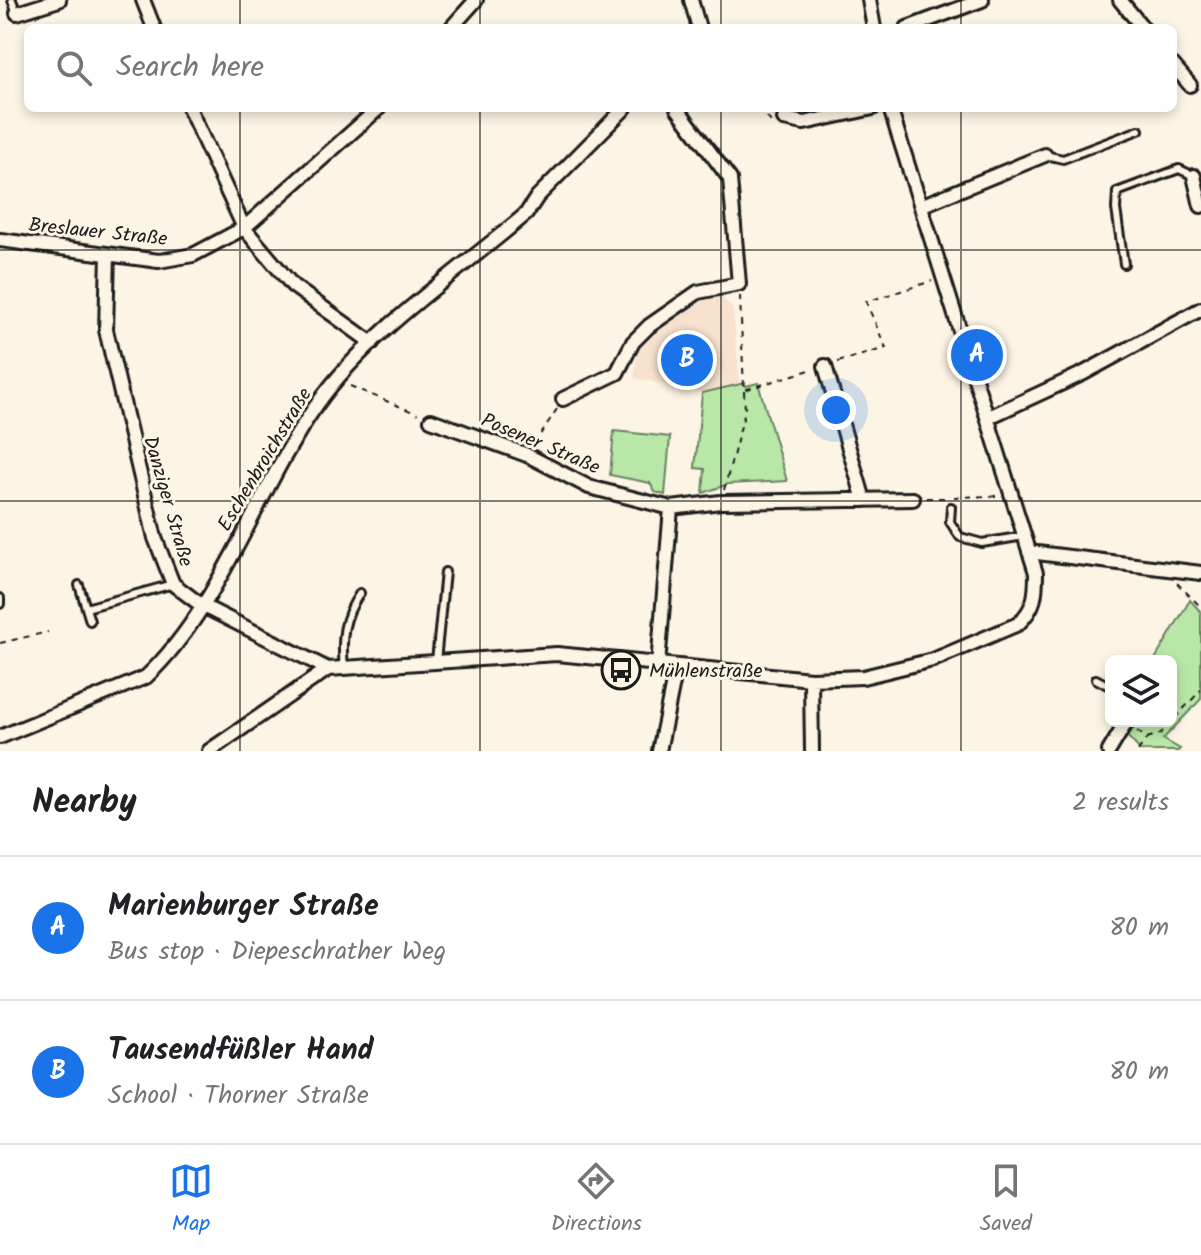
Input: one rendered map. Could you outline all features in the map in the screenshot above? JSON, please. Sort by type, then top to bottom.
[{"type":"street","points":[[17,13],[59,0]]},
{"type":"street","points":[[143,0],[152,24]]},
{"type":"street","points":[[455,24],[476,0]]},
{"type":"street","points":[[691,0],[698,24]]},
{"type":"street","points":[[869,0],[873,24]]},
{"type":"street","points":[[918,24],[982,0]]},
{"type":"street","points":[[1120,0],[1140,24]]},
{"type":"street","points":[[1177,70],[1190,85]]},
{"type":"street","points":[[191,112],[244,228],[293,286],[372,343]]},
{"type":"street","name":"Breslauer Straße","points":[[0,240],[159,261],[178,259],[244,228],[374,112]]},
{"type":"street","name":"Eschenbroichstraße","points":[[0,737],[146,677],[159,665],[201,605],[318,402],[372,343],[526,214],[537,197],[621,112]]},
{"type":"street","points":[[563,399],[617,373],[633,342],[649,326],[698,292],[739,284],[730,179],[680,112]]},
{"type":"street","points":[[784,119],[804,123],[855,112]]},
{"type":"street","points":[[209,751],[328,669],[557,654],[811,679],[863,677],[933,660],[1018,624],[1036,598],[1036,573],[891,112]]},
{"type":"street","points":[[923,205],[1045,155]]},
{"type":"street","points":[[1194,176],[1201,206]]},
{"type":"street","name":"Danziger Straße","points":[[108,254],[106,330],[120,403],[155,538],[173,584],[201,605],[328,669]]},
{"type":"street","points":[[989,417],[1084,373],[1201,309]]},
{"type":"street","points":[[825,366],[864,500]]},
{"type":"street","name":"Posener Straße","points":[[431,420],[527,455],[589,487],[671,508]]},
{"type":"street","points":[[658,665],[671,508],[721,502],[913,499]]},
{"type":"street","points":[[1029,552],[1201,573]]},
{"type":"street","points":[[659,751],[676,668]]},
{"type":"street","points":[[811,679],[812,751]]},
{"type":"street","points":[[1109,751],[1124,727]]},
{"type":"lane","points":[[12,0],[17,13]]},
{"type":"lane","points":[[1045,155],[1063,159],[1139,130]]},
{"type":"lane","points":[[1124,264],[1116,209],[1117,192],[1179,169],[1194,176]]},
{"type":"lane","points":[[951,507],[950,522],[960,537],[982,543],[1024,536]]},
{"type":"lane","points":[[436,661],[445,572]]},
{"type":"lane","points":[[86,608],[173,584]]},
{"type":"lane","points":[[79,585],[90,621]]},
{"type":"lane","points":[[344,668],[341,644],[346,614],[360,593]]},
{"type":"lane","points":[[0,598],[0,604]]},
{"type":"lane","points":[[1096,679],[1105,684]]},
{"type":"path","points":[[744,390],[886,348],[866,302],[945,277]]},
{"type":"path","points":[[721,502],[745,411],[739,284]]},
{"type":"path","points":[[337,381],[431,420]]},
{"type":"path","points":[[527,455],[563,399]]},
{"type":"path","points":[[913,499],[1011,495]]},
{"type":"path","points":[[1162,568],[1201,607]]},
{"type":"path","points":[[0,643],[48,632]]},
{"type":"path","points":[[1138,751],[1147,738],[1160,734],[1201,690]]},
{"type":"path","points":[[1133,727],[1147,738]]},
{"type":"shaded area","points":[[720,295],[733,309],[740,385],[702,393],[634,378],[639,342],[689,305]]},
{"type":"green space","points":[[745,383],[746,386],[758,383],[787,481],[728,484],[703,493],[705,469],[695,468],[702,393]]},
{"type":"green space","points":[[614,431],[670,437],[665,495],[655,492],[650,483],[610,475]]},
{"type":"green space","points":[[1190,600],[1201,612],[1201,699],[1177,724],[1177,655],[1158,655]]},
{"type":"green space","points":[[1135,727],[1174,727],[1163,739],[1180,749],[1141,751],[1127,736]]},
{"type":"place","name":"Marienburger Straße","points":[[977,355]]},
{"type":"place","name":"Tausendfüßler Hand","points":[[687,360]]},
{"type":"place","name":"Mühlenstraße","points":[[621,670]]}]
